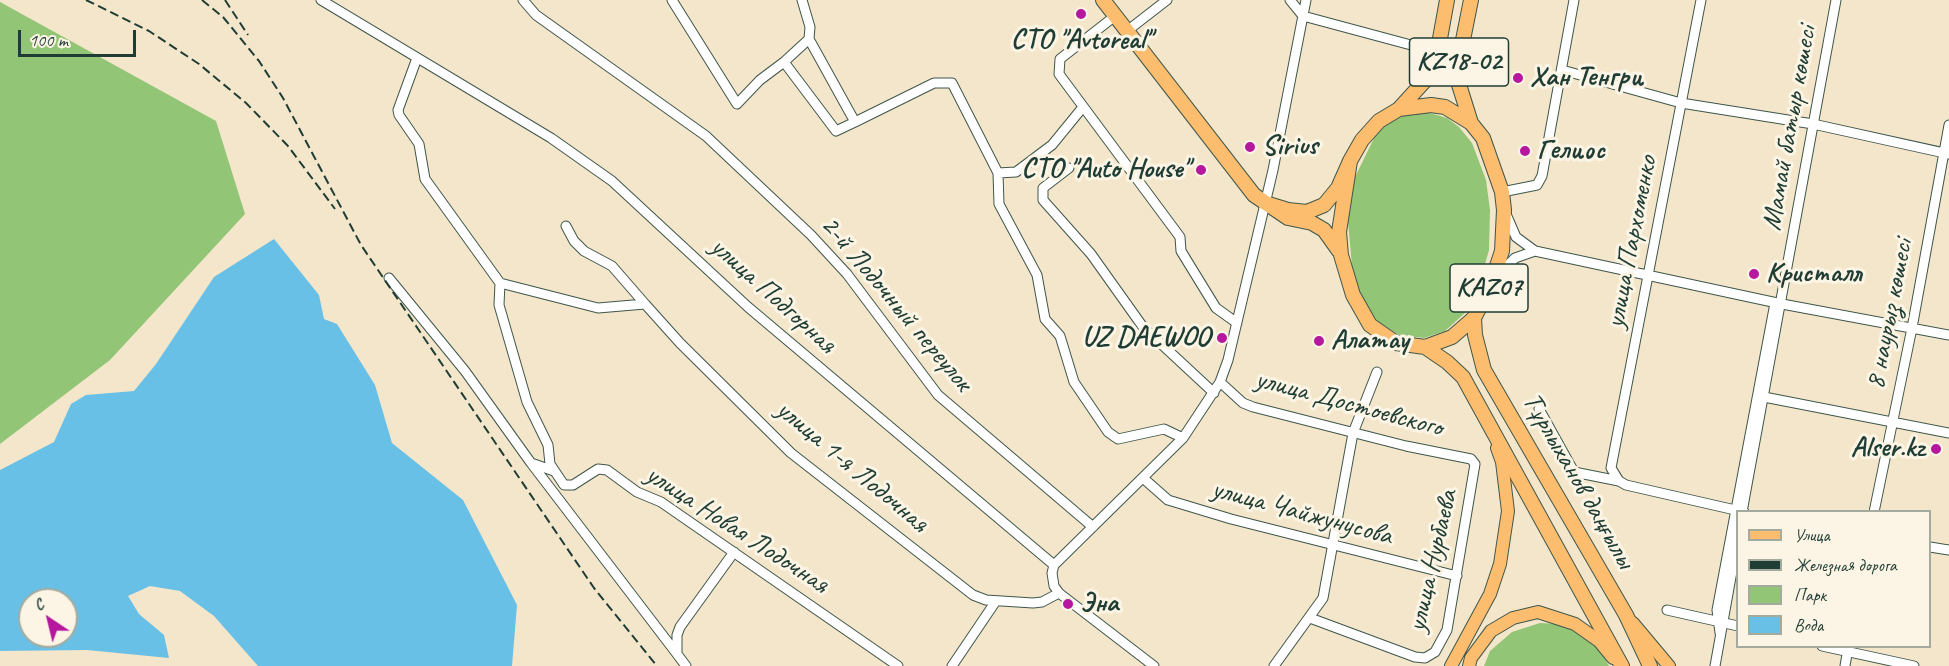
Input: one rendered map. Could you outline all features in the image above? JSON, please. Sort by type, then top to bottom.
[{"type":"highway","name":"KAZ07","points":[[1103,0],[1236,176],[1265,203],[1288,218],[1312,223],[1324,230],[1341,255]]},
{"type":"highway","name":"KZ18-02","points":[[1399,109],[1430,75],[1447,0]]},
{"type":"highway","name":"KZ18-02","points":[[1471,0],[1456,75],[1471,123]]},
{"type":"highway","name":"KAZ07","points":[[1265,203],[1288,210],[1307,212],[1318,209],[1333,197],[1350,161],[1362,140],[1379,121],[1399,109],[1431,105],[1445,107],[1471,123],[1483,138],[1502,192],[1504,210],[1502,251],[1490,287],[1474,318],[1452,337],[1425,347],[1396,343],[1370,325],[1353,295],[1341,255],[1339,232],[1350,161]]},
{"type":"highway","name":"Тұрлыханов даңғылы","points":[[1474,318],[1474,335],[1484,370],[1626,615],[1650,666]]},
{"type":"highway","name":"Тұрлыханов даңғылы","points":[[1425,347],[1447,362],[1462,377],[1484,413],[1621,666]]},
{"type":"main road","points":[[1452,666],[1490,594],[1500,564],[1508,511],[1502,462],[1484,413]]},
{"type":"main road","points":[[1469,666],[1491,631],[1512,618],[1538,612],[1575,624],[1599,640],[1621,666]]},
{"type":"main road","points":[[1626,615],[1669,666]]},
{"type":"street","name":"улица Подгорная","points":[[321,0],[551,138],[612,181],[748,307],[1054,565]]},
{"type":"street","name":"2-й Лодочный переулок","points":[[524,0],[536,15],[706,136],[811,235],[840,266],[938,395],[1094,527]]},
{"type":"street","points":[[672,0],[737,104],[760,80],[809,39]]},
{"type":"street","points":[[802,0],[810,27],[809,39],[855,122]]},
{"type":"street","points":[[1127,31],[1167,0]]},
{"type":"street","points":[[1290,0],[1303,16],[1437,52]]},
{"type":"street","points":[[1154,666],[1059,593],[1052,579],[1054,565],[1183,438],[1220,382],[1237,323],[1265,203],[1306,0]]},
{"type":"street","points":[[1502,192],[1537,185],[1542,176],[1574,0]]},
{"type":"street","name":"улица Пархоменко","points":[[1623,483],[1611,468],[1701,0]]},
{"type":"street","name":"Мамай батыр көшесі","points":[[1741,510],[1836,0]]},
{"type":"street","points":[[1114,15],[1058,64],[1059,74],[1180,237],[1181,251],[1216,308],[1237,323]]},
{"type":"street","points":[[417,58],[398,110],[399,115],[419,144],[425,179],[500,283],[499,305],[506,332],[527,402],[548,445],[554,471]]},
{"type":"street","points":[[784,62],[836,131],[934,82],[952,83],[998,173],[999,204],[1037,275],[1045,319],[1060,336],[1074,382],[1108,432],[1118,439],[1164,429],[1183,438]]},
{"type":"street","points":[[1562,70],[1681,102],[1813,124],[1946,153]]},
{"type":"street","points":[[998,173],[1016,172],[1052,145],[1083,107]]},
{"type":"street","name":"8 наурыз көшесі","points":[[1874,510],[1946,153],[1949,124]]},
{"type":"street","points":[[1069,168],[1043,188],[1043,200],[1091,254],[1126,307],[1143,327],[1214,393]]},
{"type":"street","points":[[1504,210],[1516,237],[1535,252],[1779,303],[1949,335]]},
{"type":"street","name":"улица 1-я Лодочная","points":[[566,226],[574,241],[584,250],[612,266],[680,343],[791,453],[973,595],[986,600],[1042,602],[1059,593]]},
{"type":"street","points":[[1490,287],[1501,271],[1515,258],[1535,252]]},
{"type":"street","points":[[389,278],[465,371],[531,463],[686,666]]},
{"type":"street","points":[[500,283],[598,308],[645,304]]},
{"type":"street","name":"Мамай батыр көшесі","points":[[1741,510],[1764,396],[1779,303]]},
{"type":"street","points":[[1274,666],[1323,598],[1353,434],[1377,372]]},
{"type":"street","name":"улица Достоевского","points":[[1220,382],[1243,403],[1254,407],[1353,434],[1471,459]]},
{"type":"street","points":[[1764,396],[1949,432]]},
{"type":"street","points":[[1539,408],[1574,472],[1737,510]]},
{"type":"street","name":"улица Нурбаева","points":[[1310,618],[1415,657],[1425,658],[1435,652],[1447,630],[1476,470],[1471,459]]},
{"type":"street","points":[[531,463],[554,471]]},
{"type":"street","name":"улица Новая Лодочная","points":[[554,471],[567,487],[590,472],[607,470],[630,487],[661,502],[898,666]]},
{"type":"street","name":"улица Чайжунусова","points":[[1143,478],[1168,500],[1457,576]]},
{"type":"street","name":"Мамай батыр көшесі","points":[[1720,622],[1736,537]]},
{"type":"street","points":[[1715,666],[1720,622],[1736,543]]},
{"type":"street","points":[[1931,547],[1949,550]]},
{"type":"street","points":[[677,654],[677,635],[680,627],[734,552]]},
{"type":"street","points":[[952,666],[996,601]]},
{"type":"street","points":[[1667,610],[1736,626]]},
{"type":"street","points":[[1845,666],[1848,650],[1914,666]]},
{"type":"green space","points":[[0,2],[216,121],[245,214],[110,360],[0,444]]},
{"type":"green space","points":[[1430,113],[1447,118],[1459,127],[1472,143],[1486,180],[1490,210],[1489,250],[1478,289],[1465,313],[1445,331],[1424,338],[1399,335],[1377,321],[1360,296],[1352,266],[1348,222],[1355,177],[1376,134],[1391,120],[1407,114]]},
{"type":"green space","points":[[1540,623],[1560,624],[1584,634],[1601,652],[1609,666],[1484,666],[1490,651],[1512,632]]},
{"type":"water","points":[[274,239],[319,295],[324,319],[337,324],[375,385],[392,443],[463,500],[517,605],[512,666],[258,666],[214,616],[180,591],[150,586],[128,596],[139,614],[164,635],[169,658],[87,650],[0,651],[0,470],[54,442],[71,404],[86,395],[134,391],[156,364],[214,277]]},
{"type":"railway","points":[[86,0],[149,31],[199,64],[246,103],[288,146],[335,209]]},
{"type":"railway","points":[[202,0],[223,17],[259,61],[283,98],[361,245],[594,588],[657,666]]},
{"type":"railway","points":[[225,0],[248,35]]},
{"type":"place","name":"СТО \"Avtoreal\"","points":[[1081,14]]},
{"type":"place","name":"Хан Тенгри","points":[[1518,78]]},
{"type":"place","name":"Sirius","points":[[1250,147]]},
{"type":"place","name":"Гелиос","points":[[1525,151]]},
{"type":"place","name":"СТО \"Auto House\"","points":[[1201,170]]},
{"type":"place","name":"Кристалл","points":[[1754,274]]},
{"type":"place","name":"UZ DAEWOO","points":[[1222,338]]},
{"type":"place","name":"Алатау","points":[[1319,341]]},
{"type":"place","name":"Alser.kz","points":[[1936,449]]},
{"type":"place","name":"Эна","points":[[1068,604]]}]
